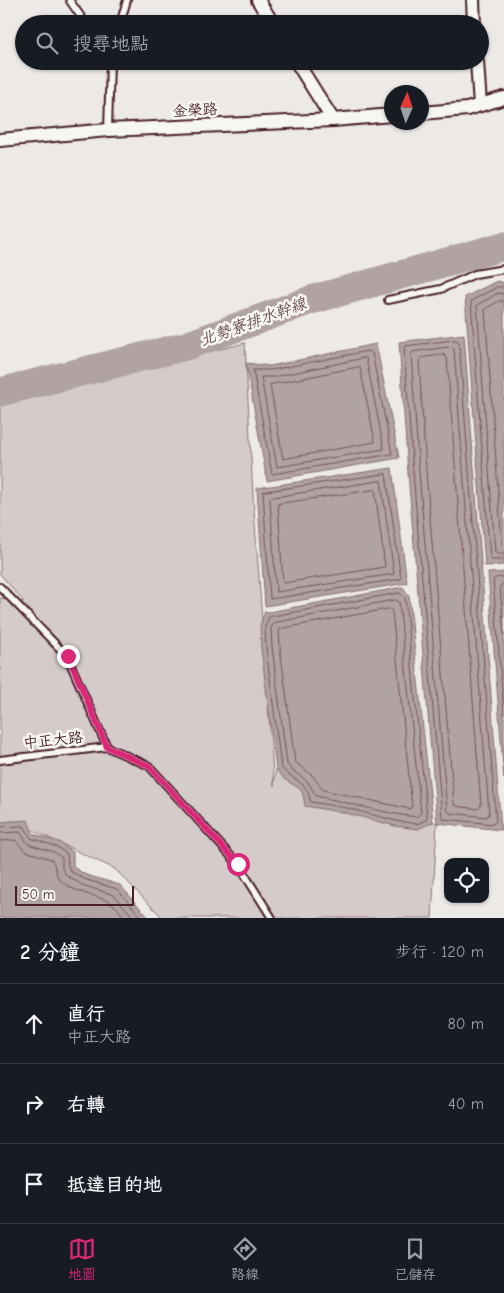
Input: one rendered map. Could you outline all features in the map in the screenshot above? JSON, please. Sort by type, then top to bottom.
[{"type":"street","points":[[258,0],[267,15]]},
{"type":"street","points":[[472,0],[473,15]]},
{"type":"street","points":[[302,70],[333,120]]},
{"type":"street","points":[[478,70],[480,105]]},
{"type":"street","points":[[429,112],[467,109],[504,98]]},
{"type":"street","name":"金榮路","points":[[0,140],[108,130],[333,120],[384,116]]},
{"type":"lane","points":[[123,15],[127,0]]},
{"type":"lane","points":[[70,1],[80,15]]},
{"type":"lane","points":[[108,130],[110,70]]},
{"type":"lane","points":[[388,300],[441,289],[476,274],[504,269]]},
{"type":"lane","points":[[0,587],[68,656],[107,747],[149,766],[238,864],[272,918]]},
{"type":"lane","name":"中正大路","points":[[0,760],[107,747]]},
{"type":"shaded area","points":[[245,343],[253,496],[274,786],[276,769],[437,823],[432,918],[163,918],[115,869],[13,821],[0,822],[0,598],[24,602],[0,574],[0,403]]},
{"type":"water","points":[[497,281],[504,283],[504,565],[485,566],[465,297]]},
{"type":"water","points":[[464,334],[501,830],[437,823],[408,473],[399,342]]},
{"type":"water","points":[[376,344],[399,458],[267,481],[246,363],[270,366]]},
{"type":"water","points":[[392,468],[407,583],[265,606],[257,488]]},
{"type":"water","points":[[504,572],[504,779],[488,573]]},
{"type":"water","points":[[403,587],[409,596],[433,822],[418,829],[395,826],[346,813],[305,806],[300,789],[284,779],[276,769],[261,648],[260,626],[265,611],[269,612]]},
{"type":"water","points":[[28,820],[33,834],[59,842],[73,852],[73,867],[86,875],[120,885],[149,918],[0,918],[0,822]]},
{"type":"waterway","name":"北勢寮排水幹線","points":[[0,392],[186,346],[311,300],[504,246]]},
{"type":"route","points":[[68,656],[107,747],[149,766],[238,864]]}]
